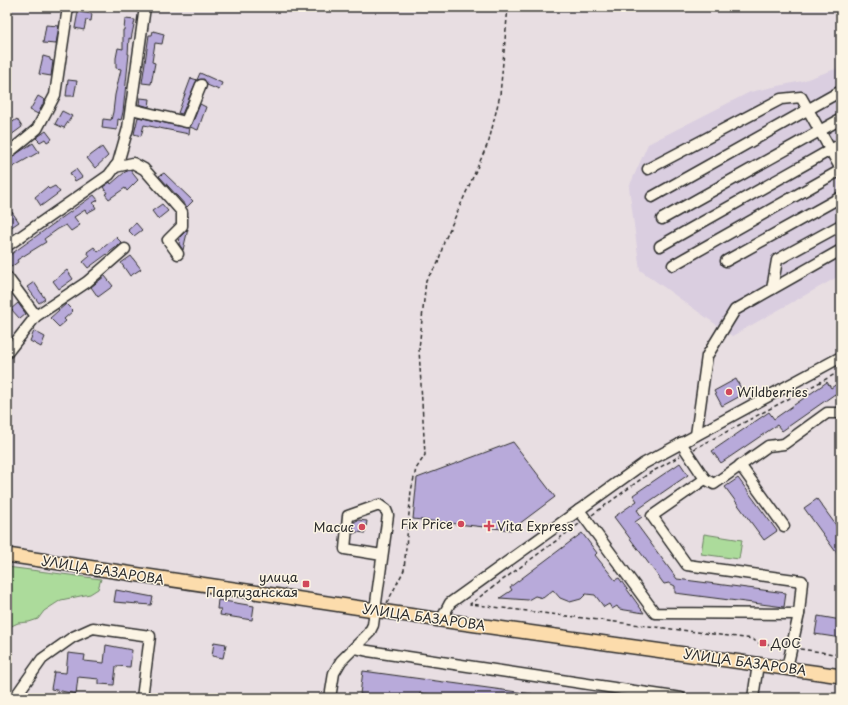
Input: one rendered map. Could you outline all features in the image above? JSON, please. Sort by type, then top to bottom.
[{"type":"main road","name":"УЛИЦА БАЗАРОВА","points":[[7,556],[441,620],[841,676]]},
{"type":"street","points":[[7,154],[37,129],[55,95],[68,7]]},
{"type":"street","points":[[7,246],[109,175],[118,162],[128,128],[145,7]]},
{"type":"street","points":[[131,109],[186,122],[201,85]]},
{"type":"street","points":[[652,197],[841,91]]},
{"type":"street","points":[[648,169],[781,99],[800,96],[841,170],[673,265]]},
{"type":"street","points":[[662,219],[841,119]]},
{"type":"street","points":[[660,246],[841,144]]},
{"type":"street","points":[[115,166],[133,163],[144,169],[182,212],[182,226],[168,240],[178,254]]},
{"type":"street","points":[[726,261],[841,197]]},
{"type":"street","points":[[772,289],[777,260],[841,225]]},
{"type":"street","points":[[7,353],[36,316],[87,282],[125,249]]},
{"type":"street","points":[[696,435],[706,356],[735,310],[841,250]]},
{"type":"street","points":[[7,277],[36,316]]},
{"type":"street","points":[[441,620],[450,603],[642,464],[841,357]]},
{"type":"street","points":[[681,443],[705,479],[714,484],[768,446],[784,444],[827,413],[841,413]]},
{"type":"street","points":[[740,465],[784,526]]},
{"type":"street","points":[[705,479],[652,516],[687,565],[802,582],[799,614],[787,668]]},
{"type":"street","points":[[330,698],[334,673],[341,661],[369,633],[379,611],[382,555],[388,515],[386,510],[379,505],[348,516],[345,549],[382,555]]},
{"type":"street","points":[[579,510],[655,612],[799,614]]},
{"type":"street","points":[[17,698],[18,693],[42,659],[73,637],[93,628],[150,636],[142,698]]},
{"type":"street","points":[[355,648],[681,698]]},
{"type":"street","points":[[754,698],[758,664]]},
{"type":"path","points":[[379,611],[404,570],[411,491],[416,469],[425,455],[418,349],[426,280],[438,263],[444,242],[488,141],[500,95],[508,7]]},
{"type":"path","points":[[841,371],[648,474],[470,604],[753,639],[757,642],[841,655]]},
{"type":"shaded area","points":[[841,67],[841,275],[732,336],[640,270],[629,187],[648,144],[750,92],[802,81]]},
{"type":"green space","points":[[704,534],[742,540],[739,559],[701,554]]},
{"type":"green space","points":[[7,567],[101,579],[98,589],[90,594],[61,600],[44,611],[38,619],[18,623],[7,628]]},
{"type":"building","points":[[78,12],[92,14],[91,21],[86,20],[84,30],[75,28]]},
{"type":"building","points":[[125,19],[135,20],[131,39],[129,38],[129,54],[123,112],[121,120],[118,119],[117,130],[102,128],[103,119],[111,120],[113,112],[121,69],[116,68],[116,58],[118,48],[123,49],[123,30]]},
{"type":"building","points":[[46,25],[59,26],[56,44],[43,43]]},
{"type":"building","points":[[153,31],[164,34],[162,44],[155,43],[152,62],[155,63],[151,84],[142,83],[149,35],[152,35]]},
{"type":"building","points":[[43,56],[50,58],[50,60],[53,61],[51,76],[39,74]]},
{"type":"building","points":[[200,73],[222,83],[219,90],[207,85],[204,79],[197,80]]},
{"type":"building","points":[[191,78],[197,80],[182,114],[178,113]]},
{"type":"building","points":[[68,80],[77,81],[74,96],[66,96]]},
{"type":"building","points":[[38,96],[45,100],[38,114],[30,110]]},
{"type":"building","points":[[140,98],[150,99],[149,107],[139,104]]},
{"type":"building","points":[[200,104],[206,107],[198,130],[190,127],[189,134],[144,125],[141,136],[134,134],[138,117],[188,128],[192,124]]},
{"type":"building","points":[[62,111],[72,116],[64,128],[55,124]]},
{"type":"building","points":[[17,119],[22,127],[7,138],[7,126]]},
{"type":"building","points":[[46,131],[52,139],[47,142],[45,139],[40,142],[36,138]]},
{"type":"building","points":[[33,143],[39,152],[11,168],[7,160]]},
{"type":"building","points":[[102,147],[108,156],[95,168],[87,158]]},
{"type":"building","points":[[76,169],[82,177],[75,181],[70,173]]},
{"type":"building","points":[[130,170],[138,180],[127,191],[125,188],[109,199],[105,194],[107,193],[103,187],[110,182],[111,184],[125,172]]},
{"type":"building","points":[[164,173],[193,201],[187,207],[159,176]]},
{"type":"building","points":[[55,186],[60,192],[41,206],[35,197],[47,187],[49,189]]},
{"type":"building","points":[[94,195],[98,200],[93,203],[96,208],[87,213],[85,210],[74,217],[80,225],[71,231],[66,225],[58,229],[44,239],[46,242],[17,260],[18,262],[11,267],[7,261],[7,257]]},
{"type":"building","points":[[162,204],[168,211],[158,219],[152,211]]},
{"type":"building","points":[[12,212],[19,222],[10,228],[7,224],[7,215]]},
{"type":"building","points":[[136,223],[142,230],[134,236],[128,230]]},
{"type":"building","points":[[188,229],[183,250],[179,244],[180,237]]},
{"type":"building","points":[[116,237],[122,243],[88,268],[83,262],[90,256],[87,252],[94,247],[98,252]]},
{"type":"building","points":[[131,256],[141,269],[130,276],[121,263]]},
{"type":"building","points":[[67,270],[73,279],[59,289],[53,281]]},
{"type":"building","points":[[105,276],[113,286],[98,297],[91,287]]},
{"type":"building","points":[[34,282],[45,299],[39,303],[27,287]]},
{"type":"building","points":[[18,303],[26,314],[20,319],[11,309]]},
{"type":"building","points":[[66,304],[73,311],[64,319],[66,321],[59,327],[50,318]]},
{"type":"building","points":[[34,331],[45,337],[41,347],[30,341]]},
{"type":"building","name":"Wildberries","points":[[736,379],[744,394],[722,406],[714,391]]},
{"type":"building","points":[[841,381],[841,403],[835,394],[782,431],[777,425],[721,463],[712,451],[769,412],[774,419],[827,382],[831,388]]},
{"type":"building","points":[[513,442],[555,497],[511,530],[413,519],[417,478]]},
{"type":"building","points":[[680,463],[688,475],[637,510],[642,517],[635,522],[677,579],[786,593],[784,607],[675,593],[675,586],[669,583],[664,584],[614,517],[637,501],[633,495]]},
{"type":"building","points":[[738,478],[777,531],[764,540],[725,487]]},
{"type":"building","points":[[817,499],[841,532],[841,559],[804,508]]},
{"type":"building","name":"Масис","points":[[358,520],[367,521],[365,533],[357,532],[353,534],[354,522]]},
{"type":"building","points":[[582,533],[597,553],[595,555],[615,580],[619,578],[644,613],[619,609],[617,606],[612,609],[609,604],[604,607],[595,595],[586,594],[581,599],[570,602],[560,598],[553,590],[543,598],[535,596],[528,600],[500,598],[512,590],[510,587]]},
{"type":"building","points":[[116,590],[153,597],[151,605],[114,602]]},
{"type":"building","points":[[218,600],[254,606],[252,620],[220,615],[221,609],[217,609]]},
{"type":"building","points":[[818,616],[841,620],[841,638],[815,634]]},
{"type":"building","points":[[214,642],[226,644],[223,658],[212,656]]},
{"type":"building","points":[[106,645],[132,650],[130,667],[116,666],[114,685],[99,684],[99,679],[78,677],[76,694],[51,689],[54,672],[66,673],[68,653],[85,655],[84,661],[104,663]]},
{"type":"building","points":[[363,671],[532,694],[532,698],[455,698],[420,693],[419,698],[389,698],[360,694]]},
{"type":"place","name":"Wildberries","points":[[729,392]]},
{"type":"place","name":"Fix Price","points":[[461,524]]},
{"type":"place","name":"Vita Express","points":[[489,526]]},
{"type":"place","name":"Масис","points":[[362,527]]},
{"type":"place","name":"улица Партизанская","points":[[306,584]]},
{"type":"place","name":"ДОС","points":[[763,643]]}]
